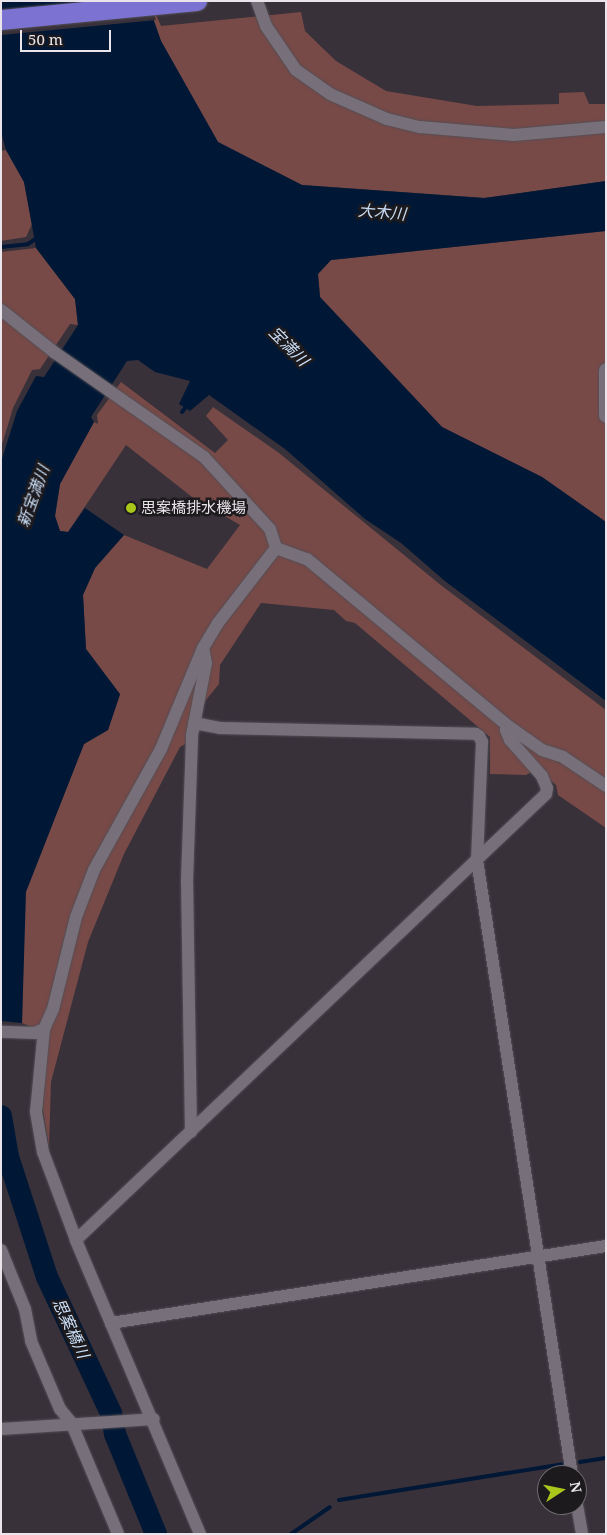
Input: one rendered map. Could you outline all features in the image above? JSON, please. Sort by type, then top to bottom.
[{"type":"highway","points":[[1,20],[198,1]]},
{"type":"street","points":[[257,1],[266,26],[296,70],[330,94],[387,119],[420,127],[514,135],[606,127]]},
{"type":"street","points":[[1,310],[54,352],[204,457],[225,477],[270,529],[276,548]]},
{"type":"street","points":[[606,370],[606,415]]},
{"type":"street","points":[[200,1534],[154,1419],[76,1240],[43,1152],[36,1112],[40,1031],[53,1009],[76,917],[94,870],[161,749],[203,648],[218,623],[276,548]]},
{"type":"street","points":[[276,548],[307,559],[508,726],[542,750],[563,757],[606,786]]},
{"type":"street","points":[[191,1132],[187,881],[194,723],[206,663],[203,648]]},
{"type":"street","points":[[194,723],[220,728],[476,734],[482,742],[477,860],[570,1465]]},
{"type":"street","points":[[76,1240],[546,794],[547,788],[542,776],[510,740],[506,730],[508,726]]},
{"type":"street","points":[[1,1032],[40,1031]]},
{"type":"street","points":[[111,1323],[606,1246]]},
{"type":"street","points":[[1,1250],[25,1310],[32,1341],[60,1409],[71,1422],[118,1534]]},
{"type":"street","points":[[1,1429],[44,1428],[71,1422],[154,1419]]},
{"type":"street","points":[[579,1515],[582,1534]]},
{"type":"shaded area","points":[[147,1],[150,1],[161,26],[301,12],[305,31],[336,61],[386,91],[477,106],[559,104],[559,93],[584,92],[589,104],[606,104],[606,181],[484,198],[302,185],[218,142],[161,41]]},
{"type":"shaded area","points":[[6,150],[24,182],[32,224],[26,237],[1,241],[1,151]]},
{"type":"shaded area","points":[[606,231],[606,522],[542,477],[442,427],[320,297],[318,274],[331,260]]},
{"type":"shaded area","points":[[36,248],[75,299],[78,325],[70,324],[40,369],[32,370],[13,408],[1,448],[1,252]]},
{"type":"shaded area","points":[[121,382],[215,453],[228,440],[206,416],[213,407],[279,453],[442,586],[606,710],[606,828],[558,795],[556,785],[537,769],[526,775],[490,774],[490,737],[355,623],[346,621],[334,610],[261,603],[220,665],[219,684],[192,717],[187,743],[180,747],[124,854],[88,942],[51,1082],[49,1147],[43,1110],[48,1034],[22,1023],[25,892],[84,744],[108,730],[120,695],[86,649],[83,595],[95,568],[124,535],[207,569],[240,525],[192,497],[126,445],[68,532],[60,531],[55,516],[60,484],[94,422],[98,424],[97,415]]},
{"type":"water","points":[[1,1],[147,1],[161,41],[218,142],[302,185],[484,198],[606,181],[606,231],[331,260],[318,274],[320,297],[442,427],[542,477],[606,522],[606,701],[446,582],[401,543],[365,519],[285,449],[209,395],[190,411],[179,404],[190,381],[155,372],[138,360],[127,361],[91,417],[94,422],[60,484],[55,516],[60,531],[68,532],[85,508],[124,535],[95,568],[83,595],[86,649],[120,694],[108,730],[84,744],[26,892],[22,1023],[1,1021],[1,462],[17,411],[36,376],[44,377],[78,325],[75,299],[36,248],[24,182],[6,150],[1,132]]},
{"type":"pier","points":[[150,1],[156,20],[1,35],[1,12]]},
{"type":"waterway","points":[[1,247],[28,244],[37,238]]},
{"type":"waterway","points":[[182,412],[188,404]]},
{"type":"waterway","name":"思案橋川","points":[[1,1116],[8,1157],[47,1277],[111,1413],[115,1434],[156,1534]]},
{"type":"waterway","points":[[580,1462],[606,1458]]},
{"type":"waterway","points":[[339,1500],[564,1464]]},
{"type":"waterway","points":[[291,1534],[330,1507]]},
{"type":"place","name":"思案橋排水機場","points":[[131,508]]},
{"type":"water label","name":"大木川","points":[[382,212]]},
{"type":"water label","name":"宝満川","points":[[289,346]]},
{"type":"water label","name":"新宝満川","points":[[33,496]]}]
